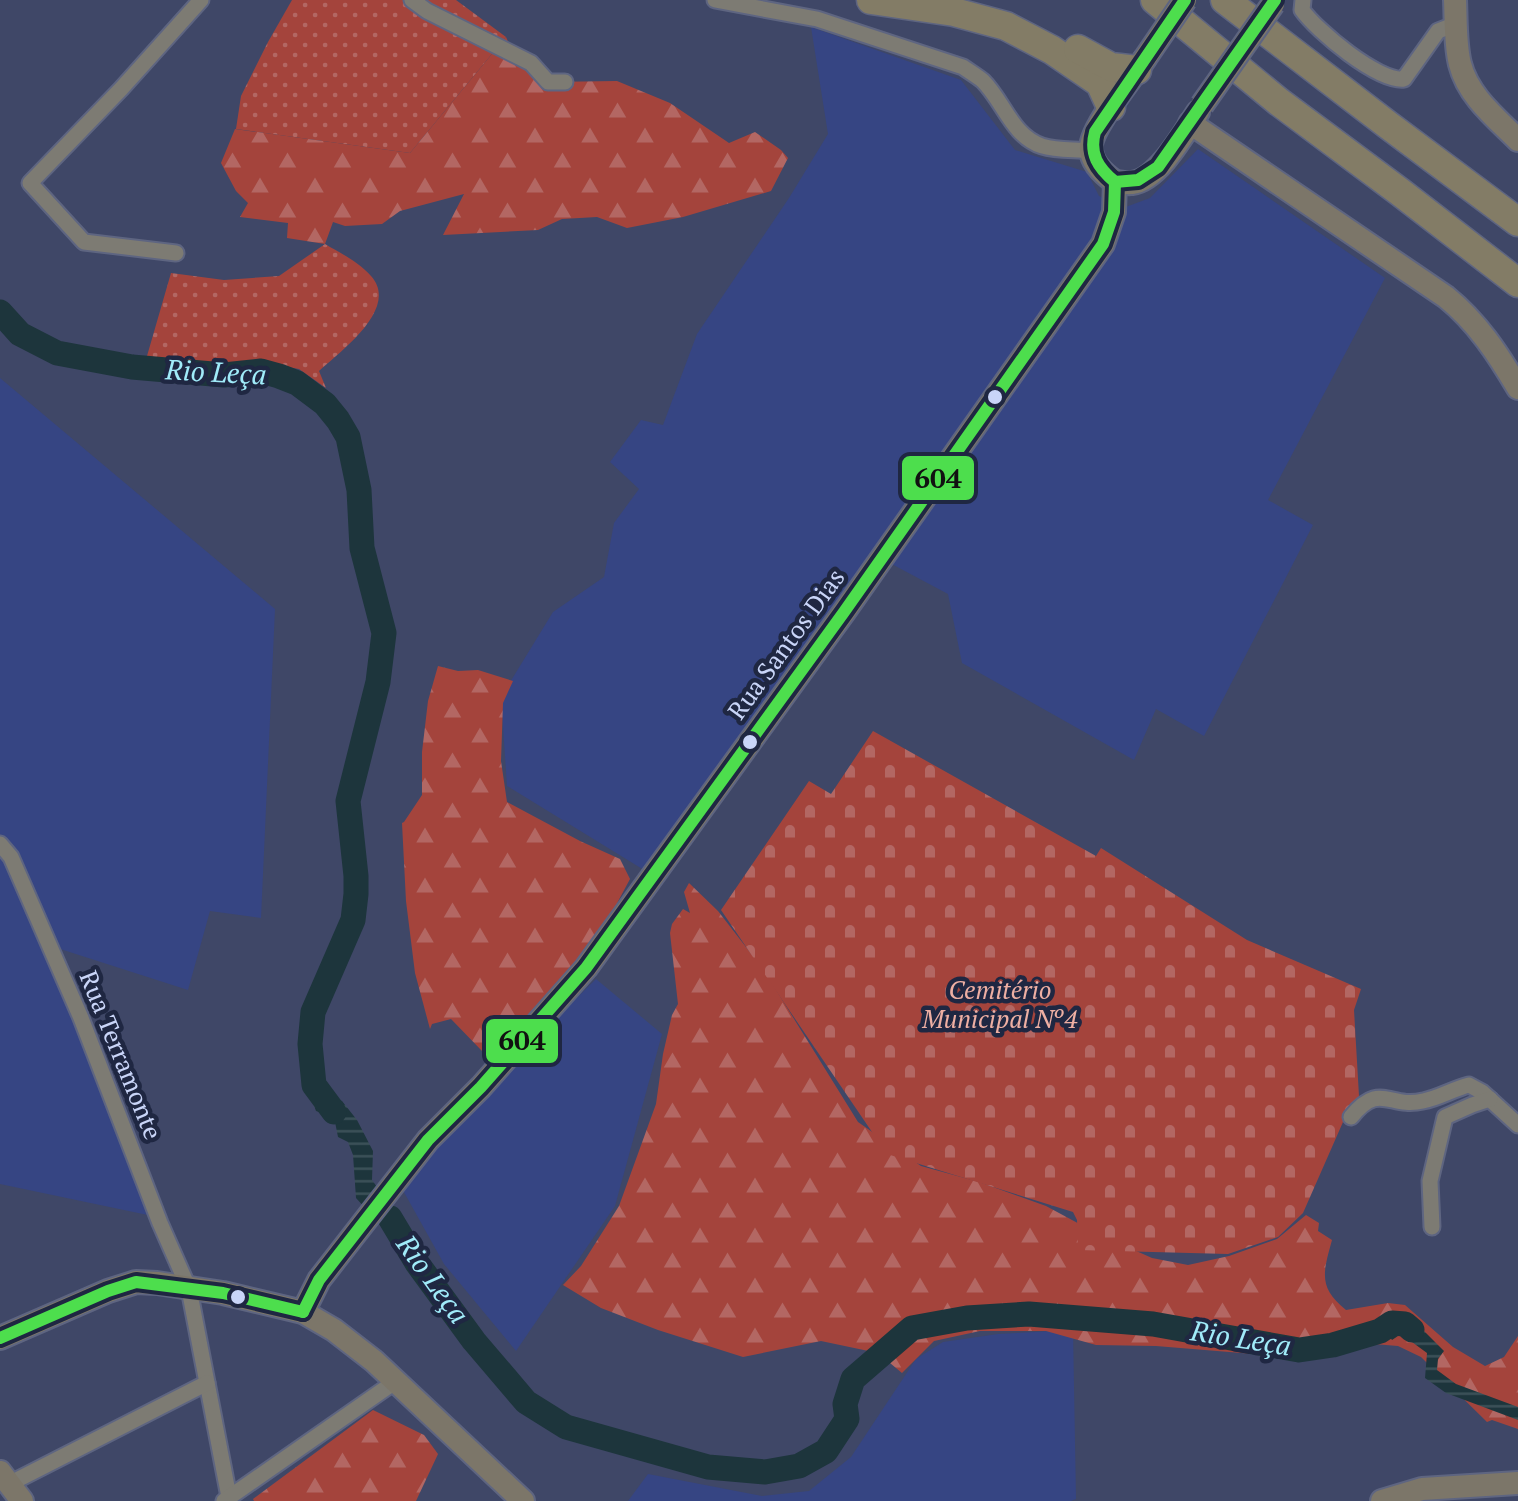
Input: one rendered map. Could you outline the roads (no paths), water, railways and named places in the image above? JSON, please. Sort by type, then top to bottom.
[{"type":"highway","points":[[870,0],[954,12],[1006,26],[1089,75],[1100,84],[1110,108]]},
{"type":"highway","points":[[973,0],[1016,13],[1110,67],[1140,65]]},
{"type":"highway","points":[[1154,0],[1279,102],[1518,283]]},
{"type":"highway","points":[[1225,0],[1518,222]]},
{"type":"street","points":[[176,253],[84,242],[26,187],[122,89],[201,0]]},
{"type":"street","points":[[412,0],[531,63],[548,82],[565,82]]},
{"type":"street","points":[[715,0],[817,19],[963,67],[982,80],[1021,132],[1035,143],[1054,150],[1091,151]]},
{"type":"street","points":[[1185,0],[1095,132],[1091,151],[1102,172],[1115,182],[1134,183],[1158,167],[1274,2]]},
{"type":"street","points":[[1303,0],[1302,10],[1313,26],[1393,80],[1404,79],[1456,12]]},
{"type":"street","points":[[1456,12],[1460,65],[1470,89],[1518,140]]},
{"type":"street","points":[[1196,114],[1466,314],[1518,388]]},
{"type":"street","name":"Rua Santos Dias","points":[[303,1312],[319,1280],[428,1140],[481,1087],[586,968],[844,612],[1103,244],[1114,212],[1115,182]]},
{"type":"street","name":"Rua Terramonte","points":[[0,844],[11,858],[81,1018],[188,1289],[226,1499]]},
{"type":"street","points":[[1351,1117],[1362,1102],[1373,1098],[1414,1103],[1468,1084],[1518,1125]]},
{"type":"street","points":[[1432,1227],[1430,1181],[1446,1117],[1490,1099]]},
{"type":"street","points":[[0,1338],[136,1282],[223,1293],[303,1312],[374,1360],[523,1501]]},
{"type":"street","points":[[226,1499],[396,1381]]},
{"type":"street","points":[[10,1486],[206,1382]]},
{"type":"street","points":[[1382,1501],[1422,1489],[1518,1483]]},
{"type":"waterway","name":"Rio Leça","points":[[0,312],[20,334],[57,353],[132,367],[224,375],[261,371],[279,376],[297,383],[325,404],[348,437],[359,490],[362,548],[384,633],[378,682],[348,801],[356,876],[353,920],[313,1012],[310,1044],[314,1085],[334,1112]]},
{"type":"waterway","name":"Rio Leça","points":[[390,1218],[417,1263],[474,1341],[526,1402],[566,1427],[708,1467],[765,1472],[799,1466],[826,1451],[847,1419],[845,1404],[853,1379],[912,1328],[967,1318],[1029,1314],[1153,1324],[1299,1350],[1333,1345],[1380,1331],[1392,1323],[1405,1324],[1412,1330]]},
{"type":"park label","name":"Cemitério Municipal Nº4","points":[[1000,1004]]}]
